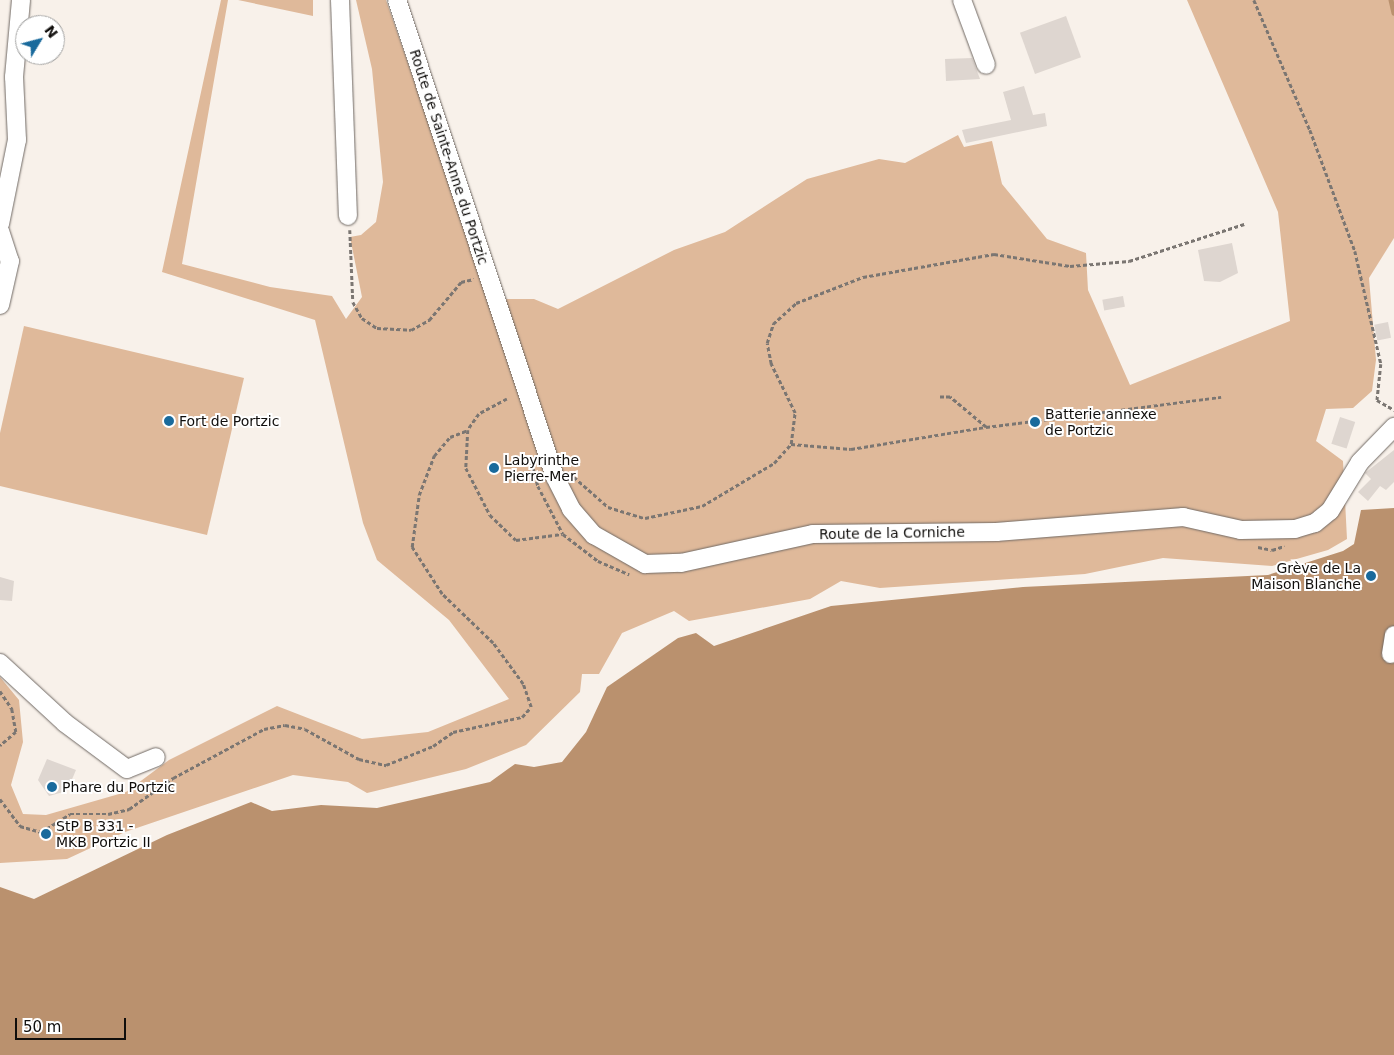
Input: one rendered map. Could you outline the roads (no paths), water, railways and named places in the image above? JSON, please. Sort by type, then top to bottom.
[{"type":"street","points":[[0,224],[17,140],[14,77],[21,0]]},
{"type":"street","points":[[340,0],[348,216]]},
{"type":"street","name":"Route de Sainte-Anne du Portzic","points":[[397,0],[502,314]]},
{"type":"street","points":[[962,0],[986,65]]},
{"type":"street","points":[[0,90],[14,77]]},
{"type":"street","points":[[0,231],[10,261],[0,304]]},
{"type":"street","name":"Route de la Corniche","points":[[502,314],[546,453],[571,509],[594,535],[645,564],[681,563],[813,534],[996,532],[1183,517],[1241,530],[1295,529],[1315,522],[1330,511],[1360,462],[1394,427]]},
{"type":"street","points":[[1391,654],[1394,635]]},
{"type":"street","points":[[0,663],[65,723],[127,769],[156,756]]},
{"type":"waterway","points":[[1391,0],[1394,13]]},
{"type":"place","name":"Fort de Portzic","points":[[169,421]]},
{"type":"place","name":"Batterie annexe de Portzic","points":[[1035,422]]},
{"type":"place","name":"Labyrinthe Pierre-Mer","points":[[494,468]]},
{"type":"place","name":"Grève de La Maison Blanche","points":[[1371,576]]},
{"type":"place","name":"Phare du Portzic","points":[[52,787]]},
{"type":"place","name":"StP B 331 - MKB Portzic II","points":[[46,834]]}]
